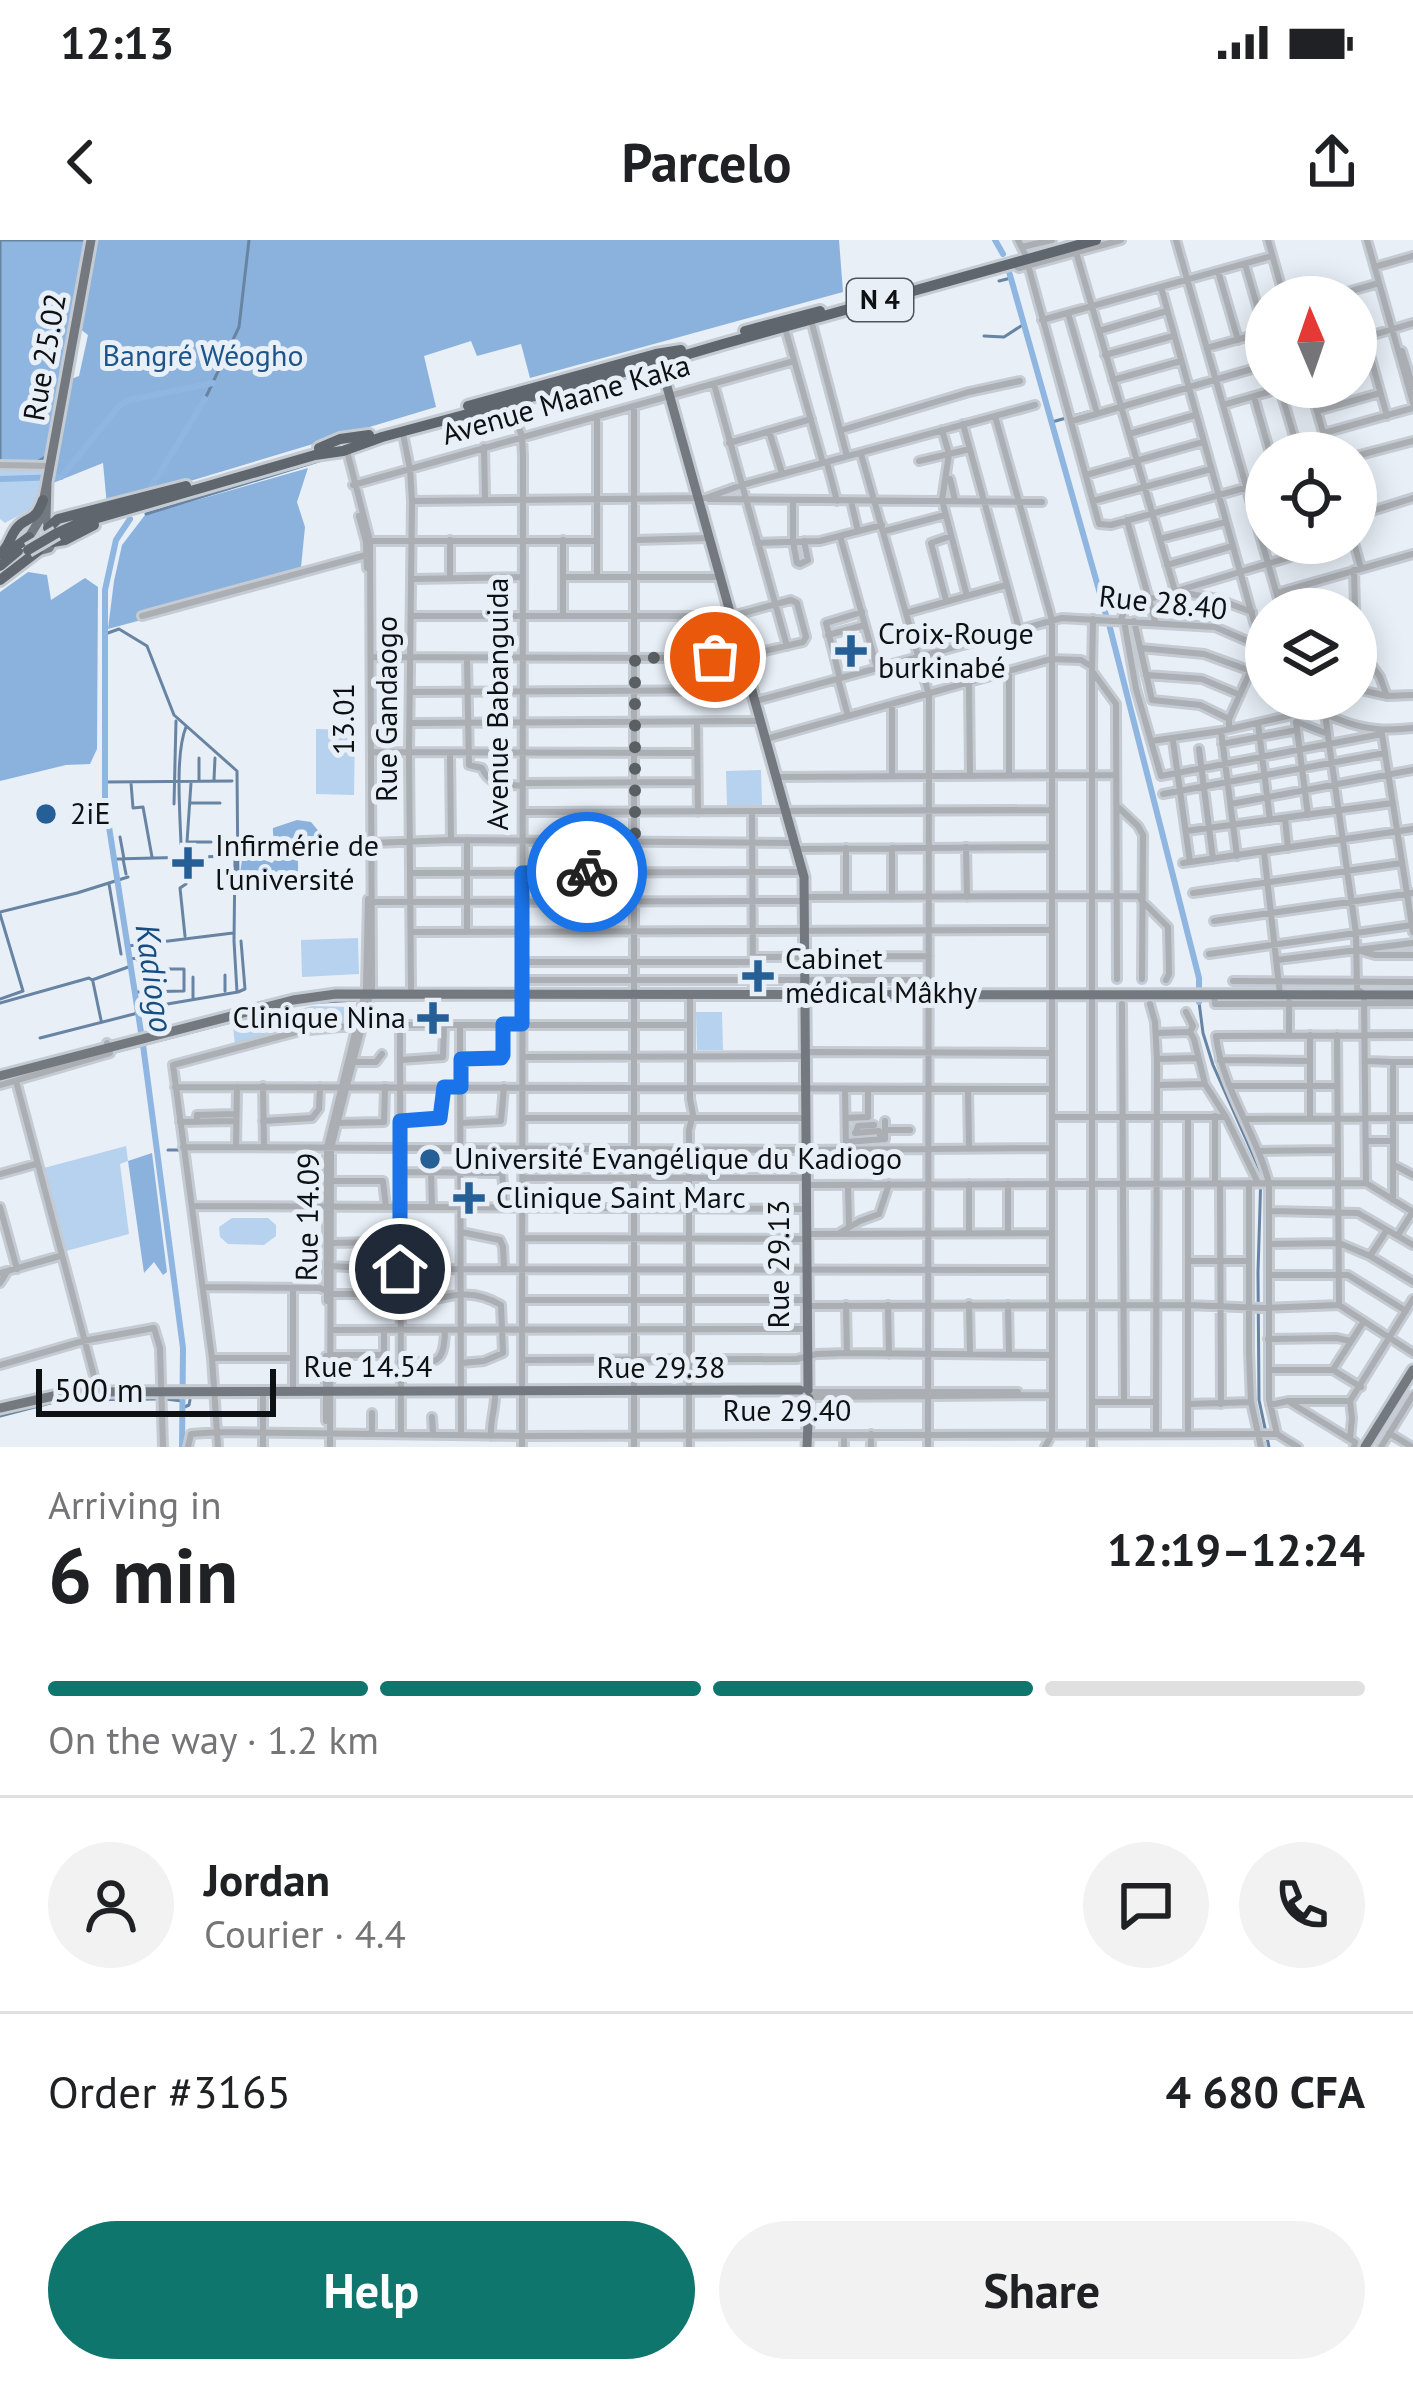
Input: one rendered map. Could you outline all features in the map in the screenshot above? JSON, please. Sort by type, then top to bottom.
[{"type":"highway","name":"N 4","points":[[782,324],[811,320],[1096,240]]},
{"type":"highway","name":"N 4","points":[[0,566],[41,538],[77,524],[223,480],[659,360],[1023,251],[1077,246]]},
{"type":"highway","name":"N 4","points":[[341,445],[403,432],[509,399]]},
{"type":"highway","points":[[20,525],[41,538],[53,520],[223,480]]},
{"type":"highway","points":[[44,500],[55,515],[70,515]]},
{"type":"highway","points":[[0,566],[20,525],[37,516],[44,500]]},
{"type":"main road","name":"Rue 25.02","points":[[41,538],[91,240]]},
{"type":"main road","points":[[659,360],[702,499],[803,872],[805,1441]]},
{"type":"main road","points":[[0,1077],[292,1000],[369,991],[753,984],[805,989]]},
{"type":"main road","points":[[636,987],[690,994],[929,988],[1413,992]]},
{"type":"main road","points":[[369,991],[522,988]]},
{"type":"main road","points":[[805,1089],[805,1150]]},
{"type":"main road","name":"Rue 29.13","points":[[805,1181],[805,1237]]},
{"type":"main road","name":"Rue 29.13","points":[[805,1303],[805,1357]]},
{"type":"main road","points":[[1368,1447],[1413,1374]]},
{"type":"main road","name":"Rue 14.54","points":[[0,1410],[62,1393],[522,1394]]},
{"type":"main road","points":[[461,1393],[522,1394]]},
{"type":"main road","points":[[214,1394],[328,1394]]},
{"type":"main road","name":"Rue 29.38","points":[[522,1394],[805,1394]]},
{"type":"street","points":[[1023,251],[1052,240]]},
{"type":"street","points":[[1121,240],[1077,246],[1174,591]]},
{"type":"street","points":[[1176,240],[1245,477]]},
{"type":"street","points":[[1268,240],[1278,276]]},
{"type":"street","points":[[1328,432],[1413,406],[1369,240]]},
{"type":"street","points":[[1369,240],[1413,387]]},
{"type":"street","points":[[1010,263],[1019,268],[1023,251]]},
{"type":"street","points":[[1023,251],[1097,520],[1103,525],[1127,520],[1245,488]]},
{"type":"street","points":[[1042,320],[1272,256]]},
{"type":"street","points":[[1378,266],[1413,256]]},
{"type":"street","points":[[1245,264],[1248,276]]},
{"type":"street","points":[[1218,272],[1238,340]]},
{"type":"street","points":[[1161,287],[1245,589]]},
{"type":"street","points":[[1099,331],[1167,311]]},
{"type":"street","points":[[1068,313],[1097,413]]},
{"type":"street","points":[[811,320],[847,457]]},
{"type":"street","points":[[1377,334],[1413,323]]},
{"type":"street","points":[[782,324],[837,500]]},
{"type":"street","points":[[1106,355],[1173,336]]},
{"type":"street","points":[[1207,348],[1245,338]]},
{"type":"street","name":"Avenue Maane Kaka","points":[[352,485],[794,361]]},
{"type":"street","points":[[1113,380],[1181,361]]},
{"type":"street","points":[[1072,421],[1245,371]]},
{"type":"street","points":[[842,430],[1020,381]]},
{"type":"street","points":[[1377,382],[1388,416]]},
{"type":"street","points":[[714,384],[787,646]]},
{"type":"street","points":[[1317,411],[1380,393]]},
{"type":"street","name":"Avenue Babanguida","points":[[509,399],[522,437],[523,500],[522,1447]]},
{"type":"street","points":[[1223,405],[1245,399]]},
{"type":"street","points":[[702,499],[1035,405]]},
{"type":"street","points":[[634,406],[634,1447]]},
{"type":"street","points":[[1316,408],[1324,432]]},
{"type":"street","points":[[1129,434],[1196,415]]},
{"type":"street","points":[[597,416],[597,577]]},
{"type":"street","points":[[994,416],[1052,620],[1052,1435],[1045,1447]]},
{"type":"street","points":[[729,443],[811,419]]},
{"type":"street","points":[[963,424],[1019,628]]},
{"type":"street","points":[[942,430],[949,454],[941,500],[967,596]]},
{"type":"street","points":[[770,431],[782,474]]},
{"type":"street","name":"Rue Gandaogo","points":[[403,432],[412,501],[411,988]]},
{"type":"street","points":[[1377,450],[1413,441]]},
{"type":"street","points":[[1086,475],[1203,442]]},
{"type":"street","name":"13.01","points":[[341,445],[368,542],[369,991]]},
{"type":"street","points":[[484,447],[485,499]]},
{"type":"street","points":[[919,461],[970,449]]},
{"type":"street","points":[[861,454],[929,695],[928,1447]]},
{"type":"street","points":[[0,465],[49,474]]},
{"type":"street","points":[[1094,501],[1211,469]]},
{"type":"street","points":[[950,478],[955,500]]},
{"type":"street","points":[[1377,509],[1413,498]]},
{"type":"street","points":[[412,501],[1042,502]]},
{"type":"street","points":[[793,501],[793,542],[800,564],[808,560],[803,542]]},
{"type":"street","points":[[851,501],[858,531]]},
{"type":"street","points":[[758,543],[803,542],[945,515]]},
{"type":"street","points":[[1127,520],[1156,622]]},
{"type":"street","points":[[1160,539],[1226,522]]},
{"type":"street","points":[[840,536],[877,668]]},
{"type":"street","points":[[946,601],[932,543],[951,536]]},
{"type":"street","points":[[634,540],[710,538]]},
{"type":"street","points":[[450,540],[450,577]]},
{"type":"street","points":[[563,540],[563,616]]},
{"type":"street","points":[[368,542],[597,541]]},
{"type":"street","name":"13.01","points":[[368,542],[370,657]]},
{"type":"street","points":[[1167,565],[1233,546]]},
{"type":"street","points":[[1291,588],[1413,554]]},
{"type":"street","points":[[142,616],[366,555]]},
{"type":"street","points":[[1266,564],[1126,608],[1122,621],[1160,775],[1299,749],[1328,738],[1413,728]]},
{"type":"street","points":[[1356,564],[1357,588]]},
{"type":"street","points":[[563,578],[722,577]]},
{"type":"street","points":[[412,579],[522,578]]},
{"type":"street","points":[[906,613],[1007,584]]},
{"type":"street","points":[[1174,591],[1245,609]]},
{"type":"street","points":[[370,657],[743,656],[803,642],[806,635],[797,603],[790,600],[732,616],[412,616]]},
{"type":"street","points":[[848,716],[826,626],[828,621],[862,612]]},
{"type":"street","name":"Rue 28.40","points":[[410,692],[754,696],[839,679],[1069,617],[1221,628],[1245,639]]},
{"type":"street","points":[[1092,1447],[1093,619]]},
{"type":"street","points":[[1134,621],[1152,700],[1200,705],[1229,719]]},
{"type":"street","points":[[829,635],[865,625]]},
{"type":"street","points":[[1140,648],[1204,654],[1245,669]]},
{"type":"street","points":[[467,658],[470,766],[482,768],[495,783],[697,782]]},
{"type":"street","points":[[766,739],[1051,659],[1082,660],[1116,704],[1117,979]]},
{"type":"street","points":[[1009,672],[1009,775]]},
{"type":"street","points":[[1377,673],[1387,696]]},
{"type":"street","points":[[1146,675],[1202,679],[1240,695]]},
{"type":"street","points":[[969,684],[970,776]]},
{"type":"street","points":[[1238,856],[1222,744],[1245,684]]},
{"type":"street","points":[[1377,694],[1413,695]]},
{"type":"street","points":[[892,704],[892,776]]},
{"type":"street","points":[[1151,741],[1271,720]]},
{"type":"street","points":[[1288,720],[1328,738]]},
{"type":"street","points":[[1326,720],[1366,1035],[1366,1183]]},
{"type":"street","points":[[1343,720],[1381,732]]},
{"type":"street","points":[[697,722],[698,812]]},
{"type":"street","points":[[410,723],[761,722]]},
{"type":"street","points":[[1258,723],[1270,820]]},
{"type":"street","points":[[1222,744],[1297,726]]},
{"type":"street","points":[[1297,726],[1308,815]]},
{"type":"street","points":[[1209,954],[1412,929],[1381,732]]},
{"type":"street","points":[[1173,739],[1187,862],[1413,830]]},
{"type":"street","points":[[1199,749],[1213,859]]},
{"type":"street","points":[[369,752],[697,753]]},
{"type":"street","points":[[450,753],[451,840]]},
{"type":"street","points":[[1163,794],[1385,753]]},
{"type":"street","points":[[1231,804],[1413,770]]},
{"type":"street","points":[[777,777],[1116,776]]},
{"type":"street","points":[[1186,831],[1393,803]]},
{"type":"street","points":[[1117,805],[1143,835],[1142,979]]},
{"type":"street","points":[[523,812],[1052,810]]},
{"type":"street","points":[[752,812],[753,984]]},
{"type":"street","points":[[1285,818],[1288,848]]},
{"type":"street","points":[[466,932],[467,840]]},
{"type":"street","points":[[370,843],[1052,847]]},
{"type":"street","points":[[966,847],[967,897]]},
{"type":"street","points":[[846,848],[847,897]]},
{"type":"street","points":[[892,848],[892,897]]},
{"type":"street","points":[[1264,852],[1289,1035]]},
{"type":"street","points":[[1193,893],[1402,863]]},
{"type":"street","points":[[410,873],[803,872]]},
{"type":"street","points":[[1214,921],[1410,894]]},
{"type":"street","points":[[370,902],[1141,898],[1168,927],[1166,980]]},
{"type":"street","points":[[411,932],[1051,930]]},
{"type":"street","points":[[1277,960],[1413,943]]},
{"type":"street","points":[[1358,950],[1413,955]]},
{"type":"street","points":[[523,962],[929,956]]},
{"type":"street","points":[[1233,981],[1283,993]]},
{"type":"street","name":"Rue 14.09","points":[[328,1394],[329,1148],[369,991]]},
{"type":"street","points":[[1209,993],[1215,1004],[1283,993],[1361,992]]},
{"type":"street","points":[[689,1447],[690,994]]},
{"type":"street","points":[[1122,1004],[1124,1401]]},
{"type":"street","points":[[1150,1004],[1157,1059],[1156,1433]]},
{"type":"street","points":[[1186,1012],[1205,1084],[1229,1119],[1270,1211],[1266,1308],[1270,1405],[1277,1434],[1298,1447]]},
{"type":"street","points":[[461,1059],[503,1055],[503,1024]]},
{"type":"street","points":[[218,1447],[212,1358],[172,1069],[175,1064],[300,1031],[361,1025],[690,1025]]},
{"type":"street","name":"Rue 14.09","points":[[328,1266],[329,1148],[361,1025]]},
{"type":"street","points":[[460,1025],[461,1435]]},
{"type":"street","points":[[400,1026],[401,1434]]},
{"type":"street","points":[[400,1060],[443,1057],[444,1026]]},
{"type":"street","points":[[1156,1033],[1190,1033]]},
{"type":"street","points":[[1310,1034],[1310,1118]]},
{"type":"street","points":[[1261,1447],[1251,1402],[1249,1308],[1260,1151],[1220,1060],[1217,1035],[1413,1035]]},
{"type":"street","points":[[1336,1035],[1339,1305]]},
{"type":"street","points":[[0,1077],[16,1081],[88,1061],[110,1053],[108,1045]]},
{"type":"street","points":[[523,1057],[1051,1053]]},
{"type":"street","points":[[354,1062],[376,1062],[382,1054]]},
{"type":"street","points":[[1157,1059],[1198,1058]]},
{"type":"street","points":[[1220,1060],[1310,1061]]},
{"type":"street","points":[[1366,1061],[1413,1062]]},
{"type":"street","points":[[1394,1062],[1394,1200]]},
{"type":"street","points":[[16,1081],[98,1394]]},
{"type":"street","points":[[1157,1085],[1205,1084]]},
{"type":"street","points":[[263,1086],[263,1146]]},
{"type":"street","points":[[1230,1086],[1337,1086]]},
{"type":"street","points":[[175,1087],[1050,1089]]},
{"type":"street","points":[[236,1147],[238,1087]]},
{"type":"street","points":[[263,1121],[312,1118],[320,1109],[320,1087]]},
{"type":"street","points":[[336,1123],[384,1122],[385,1087]]},
{"type":"street","points":[[400,1121],[440,1118],[444,1087]]},
{"type":"street","points":[[461,1123],[498,1122],[503,1088]]},
{"type":"street","points":[[845,1089],[851,1141]]},
{"type":"street","points":[[846,1118],[868,1117],[868,1089]]},
{"type":"street","points":[[968,1089],[969,1148]]},
{"type":"street","points":[[1050,1089],[1050,1148]]},
{"type":"street","points":[[180,1122],[197,1122],[197,1114],[236,1117]]},
{"type":"street","points":[[1214,1116],[1221,1404]]},
{"type":"street","points":[[1188,1434],[1189,1117]]},
{"type":"street","points":[[1052,1118],[1226,1117]]},
{"type":"street","points":[[523,1118],[802,1118]]},
{"type":"street","points":[[1245,1119],[1413,1118]]},
{"type":"street","points":[[851,1141],[858,1126],[874,1125]]},
{"type":"street","points":[[182,1147],[805,1150],[910,1130]]},
{"type":"street","points":[[851,1141],[879,1131],[929,1148],[1050,1148]]},
{"type":"street","points":[[1367,1141],[1394,1142]]},
{"type":"street","points":[[1260,1151],[1338,1150]]},
{"type":"street","points":[[0,1174],[36,1164]]},
{"type":"street","points":[[1394,1165],[1413,1175]]},
{"type":"street","points":[[400,1172],[504,1174],[505,1207]]},
{"type":"street","points":[[431,1172],[432,1206]]},
{"type":"street","points":[[523,1178],[848,1184],[1366,1183],[1413,1212],[1398,1235]]},
{"type":"street","points":[[331,1181],[383,1181],[386,1207]]},
{"type":"street","points":[[848,1184],[849,1226]]},
{"type":"street","points":[[838,1234],[879,1214],[890,1184]]},
{"type":"street","points":[[969,1184],[970,1232]]},
{"type":"street","points":[[1008,1184],[1009,1233]]},
{"type":"street","points":[[192,1206],[803,1209]]},
{"type":"street","points":[[0,1207],[16,1269]]},
{"type":"street","points":[[1270,1211],[1358,1213],[1413,1245]]},
{"type":"street","points":[[1370,1256],[1387,1230]]},
{"type":"street","points":[[461,1232],[500,1240],[504,1269]]},
{"type":"street","points":[[523,1238],[1050,1233]]},
{"type":"street","points":[[203,1288],[379,1295],[385,1269],[380,1241],[331,1243]]},
{"type":"street","points":[[1270,1244],[1339,1243],[1413,1282]]},
{"type":"street","points":[[0,1283],[3,1272],[61,1256]]},
{"type":"street","points":[[1188,1261],[1250,1261]]},
{"type":"street","points":[[328,1266],[1050,1270]]},
{"type":"street","points":[[1269,1275],[1339,1274],[1406,1311]]},
{"type":"street","points":[[293,1288],[293,1392]]},
{"type":"street","name":"Rue 14.09","points":[[328,1447],[329,1292]]},
{"type":"street","points":[[400,1304],[461,1294],[500,1303],[502,1354],[461,1363]]},
{"type":"street","points":[[1352,1443],[1350,1401],[1413,1299]]},
{"type":"street","points":[[522,1300],[1339,1305],[1413,1353]]},
{"type":"street","points":[[968,1304],[970,1353]]},
{"type":"street","points":[[846,1305],[847,1353]]},
{"type":"street","points":[[888,1305],[889,1354]]},
{"type":"street","points":[[1008,1305],[1009,1354]]},
{"type":"street","points":[[1333,1370],[1364,1321]]},
{"type":"street","points":[[0,1365],[82,1341],[154,1328],[160,1348],[164,1447]]},
{"type":"street","points":[[331,1330],[803,1329]]},
{"type":"street","points":[[330,1355],[381,1355],[384,1330]]},
{"type":"street","points":[[400,1362],[441,1359],[445,1330]]},
{"type":"street","points":[[1268,1339],[1350,1341]]},
{"type":"street","points":[[522,1360],[690,1360],[847,1353],[1050,1355]]},
{"type":"street","points":[[212,1358],[292,1358]]},
{"type":"street","points":[[1268,1370],[1333,1370],[1361,1387]]},
{"type":"street","points":[[805,1394],[1050,1393]]},
{"type":"street","points":[[1381,1447],[1413,1395]]},
{"type":"street","points":[[263,1396],[263,1447]]},
{"type":"street","points":[[490,1436],[495,1396]]},
{"type":"street","points":[[1270,1405],[1350,1401]]},
{"type":"street","points":[[1092,1402],[1155,1402]]},
{"type":"street","points":[[1189,1404],[1251,1402]]},
{"type":"street","points":[[1288,1402],[1352,1443]]},
{"type":"street","points":[[372,1413],[372,1434]]},
{"type":"street","points":[[432,1417],[433,1434]]},
{"type":"street","points":[[292,1424],[292,1435]]},
{"type":"street","points":[[188,1447],[190,1434],[218,1432]]},
{"type":"street","name":"Rue 29.40","points":[[218,1432],[805,1441],[871,1434],[1277,1434]]},
{"type":"street","points":[[1389,1433],[1412,1447]]},
{"type":"street","points":[[871,1434],[871,1447]]},
{"type":"street","points":[[1224,1434],[1228,1447]]},
{"type":"street","points":[[844,1435],[844,1447]]},
{"type":"shaded area","points":[[0,240],[87,240],[47,456],[35,463],[0,461]]},
{"type":"shaded area","points":[[42,468],[36,506],[5,523],[0,519],[0,469]]},
{"type":"shaded area","points":[[316,729],[355,730],[354,795],[316,794]]},
{"type":"shaded area","points":[[761,770],[762,805],[727,806],[726,771]]},
{"type":"shaded area","points":[[358,938],[359,974],[302,977],[301,940]]},
{"type":"shaded area","points":[[312,1006],[350,1007],[353,1022],[289,1030],[235,1045],[233,1027]]},
{"type":"shaded area","points":[[696,1012],[722,1012],[723,1050],[697,1050]]},
{"type":"shaded area","points":[[126,1146],[128,1161],[120,1164],[129,1234],[66,1251],[44,1168]]},
{"type":"shaded area","points":[[232,1218],[268,1218],[276,1225],[276,1236],[264,1245],[228,1244],[220,1237],[219,1227]]},
{"type":"green space","name":"Bangré Wéogho","points":[[97,240],[839,240],[843,292],[530,378],[521,344],[477,356],[471,341],[424,356],[436,407],[107,506],[103,463],[53,483],[71,379],[79,376],[88,335],[80,329]]},
{"type":"green space","points":[[308,468],[297,502],[305,527],[300,577],[108,629],[122,545],[145,515]]},
{"type":"green space","points":[[28,572],[47,575],[51,600],[85,578],[98,587],[97,749],[90,764],[0,781],[0,592]]},
{"type":"green space","points":[[297,820],[311,822],[321,834],[320,847],[311,838],[298,843],[298,875],[309,890],[243,887],[243,854],[262,853],[272,863],[278,857],[273,828]]},
{"type":"green space","points":[[152,1153],[167,1272],[163,1275],[154,1262],[144,1273],[128,1161]]},
{"type":"waterway","name":"Kadiogo","points":[[205,399],[239,327],[249,240]]},
{"type":"waterway","points":[[995,240],[1003,254]]},
{"type":"waterway","points":[[1008,268],[1106,615]]},
{"type":"waterway","points":[[999,281],[1011,278]]},
{"type":"waterway","points":[[984,336],[1004,337],[1024,324]]},
{"type":"waterway","points":[[0,479],[61,477],[120,405],[213,383]]},
{"type":"waterway","points":[[1173,389],[1184,386]]},
{"type":"waterway","name":"Kadiogo","points":[[148,492],[205,399]]},
{"type":"waterway","points":[[1099,410],[1117,404]]},
{"type":"waterway","points":[[1073,416],[1092,411]]},
{"type":"waterway","points":[[1052,422],[1066,418]]},
{"type":"waterway","points":[[146,514],[325,459]]},
{"type":"waterway","name":"Kadiogo","points":[[130,519],[116,540],[105,590],[105,801],[183,1348],[182,1447]]},
{"type":"waterway","points":[[1109,624],[1199,978],[1199,1002]]},
{"type":"waterway","points":[[105,634],[119,629],[147,646],[174,715],[237,771],[238,883],[254,891]]},
{"type":"waterway","points":[[174,804],[176,721]]},
{"type":"waterway","points":[[185,848],[181,844],[179,784],[186,727]]},
{"type":"waterway","points":[[199,758],[199,781]]},
{"type":"waterway","points":[[214,780],[215,758]]},
{"type":"waterway","points":[[105,782],[232,781]]},
{"type":"waterway","points":[[131,783],[133,808],[143,807],[152,857]]},
{"type":"waterway","points":[[191,783],[187,842],[211,842]]},
{"type":"waterway","points":[[191,803],[220,803]]},
{"type":"waterway","points":[[120,837],[124,859]]},
{"type":"waterway","points":[[114,859],[235,856],[237,992]]},
{"type":"waterway","points":[[123,859],[126,874]]},
{"type":"waterway","points":[[182,859],[185,936]]},
{"type":"waterway","points":[[0,912],[128,877]]},
{"type":"waterway","points":[[109,884],[121,954]]},
{"type":"waterway","points":[[0,914],[23,991],[0,999]]},
{"type":"waterway","points":[[128,946],[233,933]]},
{"type":"waterway","points":[[138,1009],[245,989],[241,941]]},
{"type":"waterway","points":[[130,959],[137,958],[139,973],[184,969],[184,991],[135,992]]},
{"type":"waterway","points":[[0,1003],[131,966]]},
{"type":"waterway","points":[[225,975],[225,991]]},
{"type":"waterway","points":[[193,977],[193,998]]},
{"type":"waterway","points":[[93,982],[101,1020]]},
{"type":"waterway","points":[[369,1000],[593,999]]},
{"type":"waterway","points":[[693,999],[911,999]]},
{"type":"waterway","points":[[111,1053],[304,1003],[359,1000]]},
{"type":"waterway","points":[[1199,1002],[1213,1065],[1261,1173],[1259,1400],[1269,1447]]},
{"type":"waterway","points":[[40,1038],[138,1013]]},
{"type":"waterway","points":[[168,1150],[222,1150]]},
{"type":"waterway","points":[[404,1152],[404,1173]]},
{"type":"waterway","points":[[0,1416],[62,1400],[158,1399]]},
{"type":"waterway","points":[[166,1399],[182,1401]]},
{"type":"waterway","points":[[182,1408],[190,1400]]},
{"type":"way so far","points":[[587,872],[635,872],[635,658],[715,657]]},
{"type":"place","name":"Croix-Rouge burkinabé","points":[[851,651]]},
{"type":"place","name":"2iE","points":[[46,814]]},
{"type":"place","name":"Infirmérie de l'université","points":[[188,863]]},
{"type":"place","name":"Cabinet médical Mâkhy","points":[[758,976]]},
{"type":"place","name":"Clinique Nina","points":[[433,1018]]},
{"type":"place","name":"Université Evangélique du Kadiogo","points":[[430,1159]]},
{"type":"place","name":"Clinique Saint Marc","points":[[469,1198]]},
{"type":"route","points":[[400,1269],[400,1121],[440,1118],[444,1087],[461,1087],[461,1059],[501,1058],[503,1024],[522,1024],[522,873],[587,872]]}]
